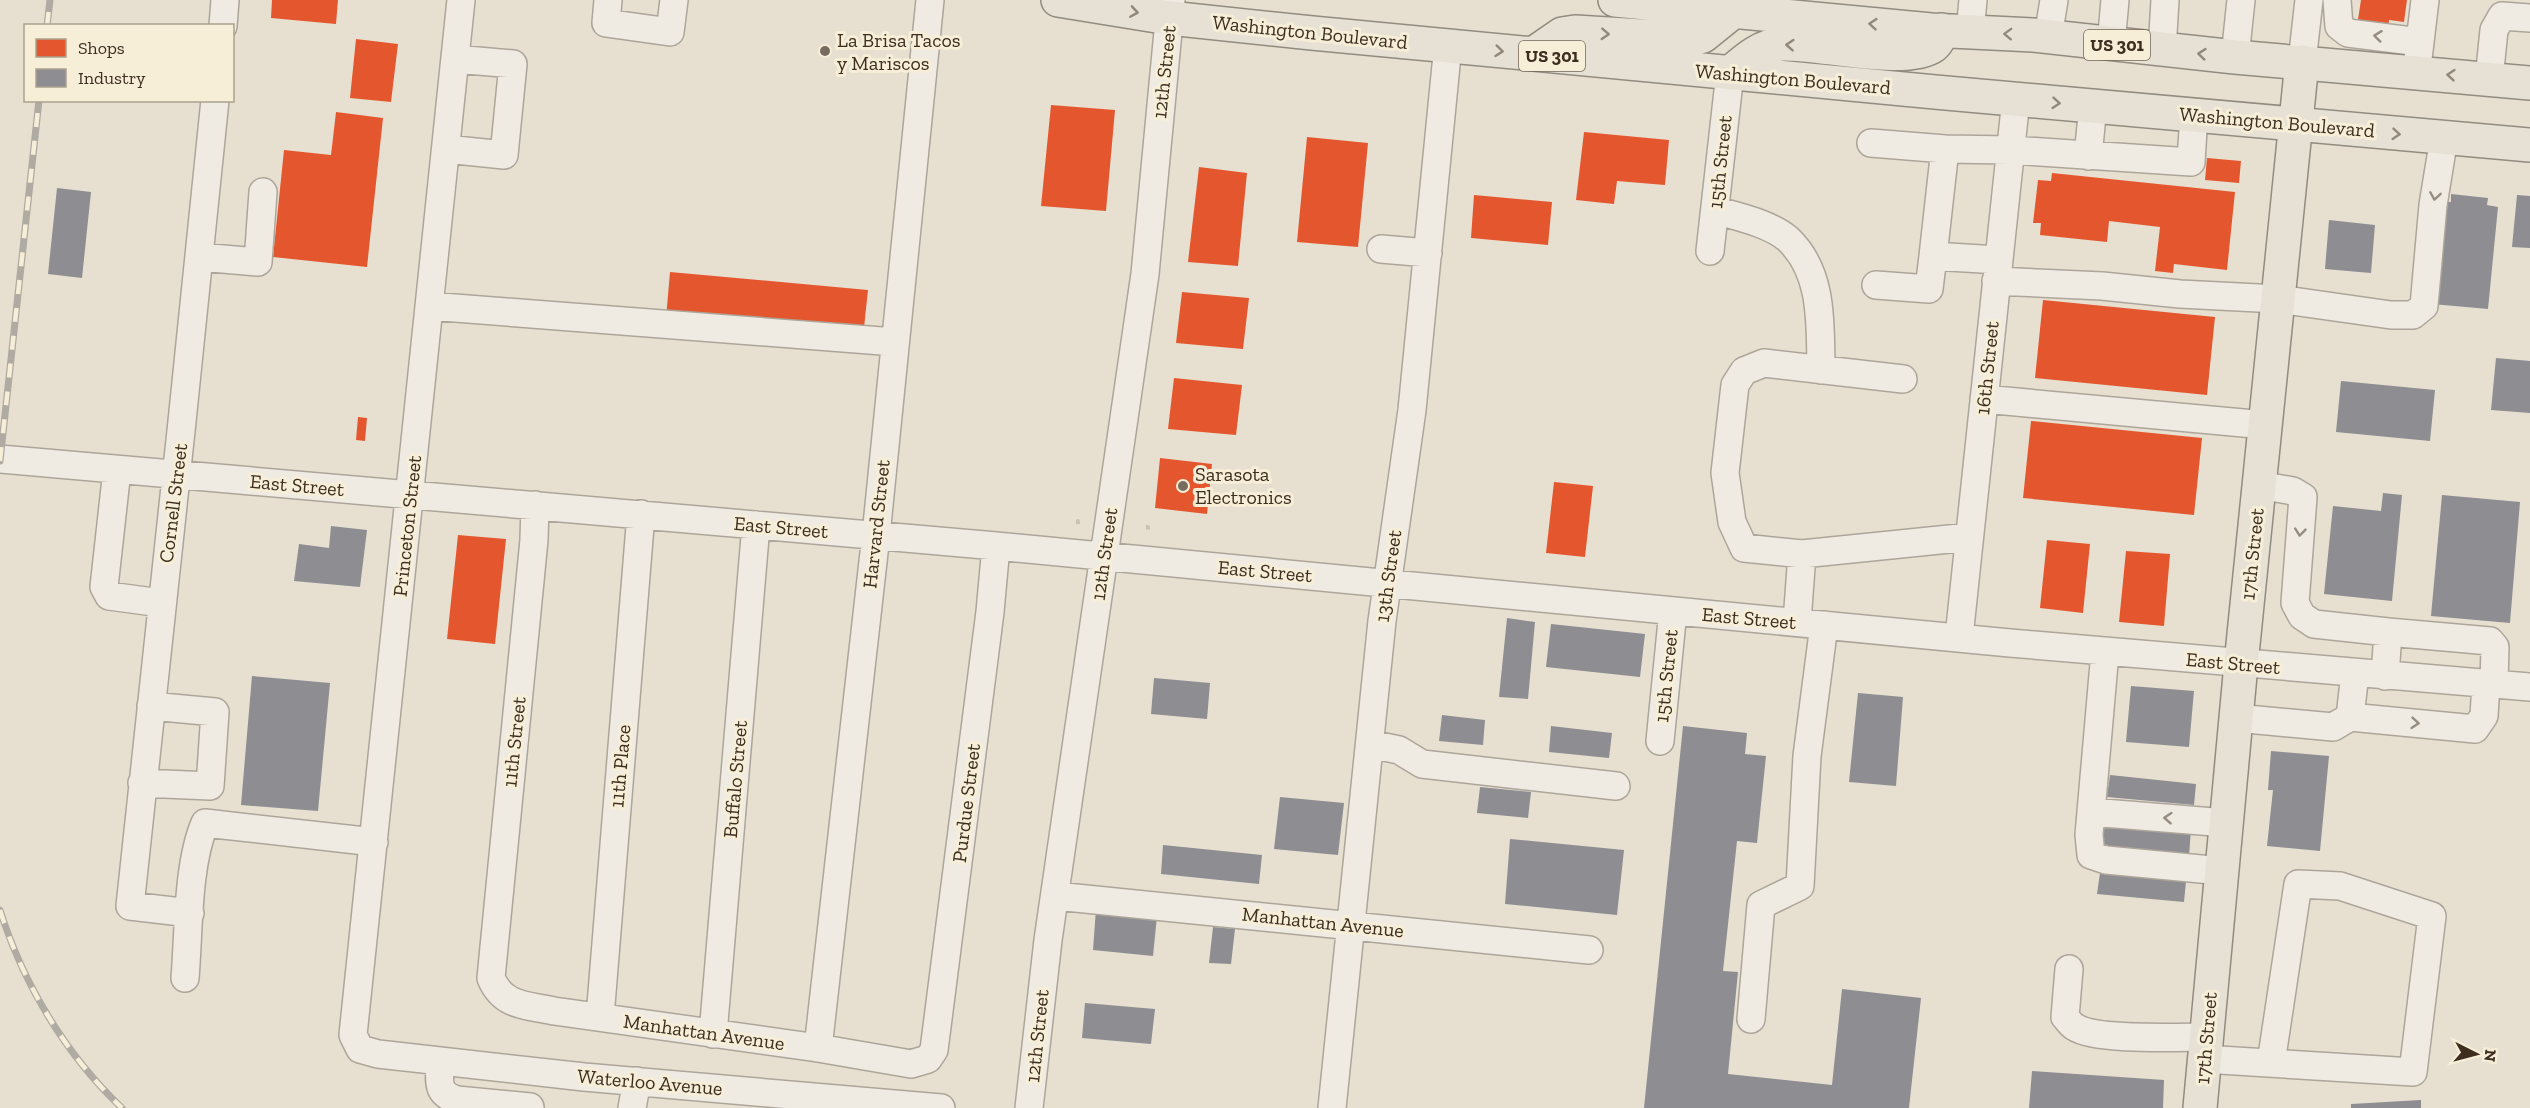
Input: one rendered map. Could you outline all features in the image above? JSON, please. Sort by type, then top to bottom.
[{"type":"main road","name":"Washington Boulevard","points":[[1058,0],[1170,9],[1533,54],[2530,145]]},
{"type":"main road","name":"US 301","points":[[1615,0],[1735,6],[1956,31],[2048,37],[2302,62],[2418,57],[2489,79],[2530,83]]},
{"type":"main road","points":[[1533,54],[1562,34],[1575,32],[1692,39],[1709,32],[1735,6]]},
{"type":"main road","points":[[1730,73],[1752,54],[1781,44],[1875,53],[1922,51],[1956,31]]},
{"type":"main road","name":"17th Street","points":[[2200,1108],[2241,664],[2302,62]]},
{"type":"street","points":[[223,24],[225,0]]},
{"type":"street","name":"Princeton Street","points":[[360,1050],[353,1035],[461,0]]},
{"type":"street","points":[[608,0],[606,22],[669,32],[674,0]]},
{"type":"street","name":"Harvard Street","points":[[818,1048],[876,535],[930,0]]},
{"type":"street","points":[[1956,31],[1972,0]]},
{"type":"street","points":[[2048,37],[2054,0]]},
{"type":"street","points":[[2111,44],[2115,0]]},
{"type":"street","points":[[2162,50],[2165,0]]},
{"type":"street","points":[[2235,57],[2241,0]]},
{"type":"street","name":"17th Street","points":[[2302,62],[2309,0]]},
{"type":"street","points":[[2338,13],[2348,33],[2418,57],[2425,0]]},
{"type":"street","name":"12th Street","points":[[1029,1108],[1048,940],[1145,274],[1170,9]]},
{"type":"street","points":[[2489,79],[2494,30],[2502,16],[2530,18]]},
{"type":"street","name":"13th Street","points":[[1332,1108],[1387,582],[1411,421],[1448,45]]},
{"type":"street","points":[[446,149],[504,155],[513,64],[455,59]]},
{"type":"street","name":"15th Street","points":[[1710,251],[1730,73]]},
{"type":"street","name":"16th Street","points":[[1959,637],[2016,99]]},
{"type":"street","name":"Cornell Street","points":[[190,913],[129,906],[177,475],[215,102]]},
{"type":"street","points":[[2088,156],[2093,106]]},
{"type":"street","points":[[1871,142],[1945,149],[2011,150],[2191,162],[2194,114]]},
{"type":"street","points":[[1933,256],[1997,271],[2102,286],[2180,294],[2278,299],[2391,315],[2414,315],[2424,306],[2433,205],[2444,138]]},
{"type":"street","points":[[1876,285],[1929,289],[1945,149]]},
{"type":"street","points":[[200,257],[258,262],[263,192]]},
{"type":"street","points":[[1715,210],[1762,225],[1787,239],[1809,268],[1819,301],[1821,370]]},
{"type":"street","points":[[1381,249],[1428,253]]},
{"type":"street","points":[[429,306],[895,342]]},
{"type":"street","points":[[1903,379],[1764,363],[1744,371],[1735,385],[1725,473],[1732,522],[1744,548],[1802,554],[1969,537]]},
{"type":"street","points":[[1984,399],[2265,425]]},
{"type":"street","name":"East Street","points":[[0,459],[1104,555],[2105,652],[2530,687]]},
{"type":"street","points":[[117,470],[104,586],[109,596],[118,599],[161,603]]},
{"type":"street","points":[[2236,718],[2333,727],[2354,717],[2475,729],[2484,716],[2495,647],[2490,641],[2314,624],[2302,616],[2295,603],[2303,497],[2293,491],[2259,485]]},
{"type":"street","name":"11th Street","points":[[492,978],[534,540],[535,505]]},
{"type":"street","name":"11th Place","points":[[600,1017],[641,514]]},
{"type":"street","name":"Buffalo Street","points":[[713,1034],[756,525]]},
{"type":"street","name":"Purdue Street","points":[[928,1059],[934,1050],[990,612],[996,546]]},
{"type":"street","points":[[1797,622],[1802,554]]},
{"type":"street","name":"15th Street","points":[[1660,741],[1673,611]]},
{"type":"street","points":[[1751,1019],[1761,905],[1800,886],[1807,756],[1824,625]]},
{"type":"street","points":[[2385,676],[2388,632]]},
{"type":"street","points":[[2105,652],[2089,835],[2091,855],[2106,860],[2222,871]]},
{"type":"street","points":[[2354,717],[2355,673]]},
{"type":"street","points":[[142,783],[210,786],[215,712],[150,706]]},
{"type":"street","points":[[1370,744],[1399,750],[1422,764],[1616,786]]},
{"type":"street","points":[[2091,812],[2226,823]]},
{"type":"street","points":[[185,978],[194,863],[200,836],[206,824],[374,842]]},
{"type":"street","points":[[2069,969],[2065,1017],[2075,1028],[2099,1034],[2137,1037],[2205,1048],[2271,1063],[2413,1072],[2432,916],[2340,886],[2298,884],[2271,1063]]},
{"type":"street","name":"Manhattan Avenue","points":[[1056,896],[1589,950]]},
{"type":"street","name":"Manhattan Avenue","points":[[492,978],[496,990],[512,1002],[911,1064],[928,1059]]},
{"type":"street","name":"Waterloo Avenue","points":[[360,1050],[378,1054],[533,1071],[941,1108]]},
{"type":"street","points":[[440,1061],[442,1092],[446,1097],[457,1100],[530,1107],[533,1071]]},
{"type":"street","points":[[632,1108],[637,1081]]},
{"type":"building: Shops","points":[[272,0],[338,0],[336,24],[271,18]]},
{"type":"building: Shops","points":[[2361,0],[2407,0],[2404,22],[2389,20],[2388,30],[2357,26]]},
{"type":"building: Shops","points":[[356,39],[398,44],[391,102],[350,98]]},
{"type":"building: Shops","points":[[1051,105],[1115,110],[1106,211],[1041,206]]},
{"type":"building: Shops","points":[[336,112],[383,118],[367,267],[273,257],[284,150],[331,155]]},
{"type":"building: Shops","points":[[1584,132],[1669,140],[1665,185],[1617,181],[1614,204],[1576,200]]},
{"type":"building: Shops","points":[[1307,137],[1368,143],[1358,247],[1297,242]]},
{"type":"building: Shops","points":[[2207,158],[2241,161],[2239,183],[2205,180]]},
{"type":"building: Shops","points":[[1199,167],[1247,173],[1238,266],[1188,262]]},
{"type":"building: Shops","points":[[2052,173],[2235,192],[2227,270],[2174,264],[2173,273],[2155,271],[2160,227],[2109,221],[2107,242],[2040,235],[2041,223],[2033,223],[2038,180],[2051,181]]},
{"type":"building: Shops","points":[[1474,195],[1552,202],[1548,245],[1471,238]]},
{"type":"building: Shops","points":[[670,272],[868,290],[863,337],[666,318]]},
{"type":"building: Shops","points":[[1182,292],[1249,298],[1243,349],[1176,343]]},
{"type":"building: Shops","points":[[2043,300],[2215,317],[2207,395],[2035,378]]},
{"type":"building: Shops","points":[[1174,378],[1242,385],[1236,435],[1168,429]]},
{"type":"building: Shops","points":[[358,417],[367,418],[365,441],[356,440]]},
{"type":"building: Shops","points":[[2031,421],[2202,438],[2194,515],[2023,498]]},
{"type":"building: Shops","name":"Sarasota Electronics","points":[[1160,458],[1212,464],[1207,514],[1155,508]]},
{"type":"building: Shops","points":[[1554,482],[1593,486],[1585,557],[1546,553]]},
{"type":"building: Shops","points":[[458,535],[506,539],[495,644],[447,639]]},
{"type":"building: Shops","points":[[2047,540],[2090,544],[2083,613],[2040,608]]},
{"type":"building: Shops","points":[[2126,551],[2170,554],[2164,626],[2119,622]]},
{"type":"building: Industry","points":[[57,188],[91,192],[82,278],[48,274]]},
{"type":"building: Industry","points":[[2451,194],[2488,198],[2487,205],[2498,207],[2488,309],[2432,304],[2442,201],[2451,202]]},
{"type":"building: Industry","points":[[2517,195],[2530,196],[2530,248],[2512,247]]},
{"type":"building: Industry","points":[[2329,220],[2375,225],[2371,273],[2325,269]]},
{"type":"building: Industry","points":[[2496,358],[2530,361],[2530,413],[2491,410]]},
{"type":"building: Industry","points":[[2341,381],[2435,390],[2430,441],[2336,432]]},
{"type":"building: Industry","points":[[2383,493],[2402,495],[2392,601],[2324,594],[2333,506],[2381,511]]},
{"type":"building: Industry","points":[[2442,495],[2520,502],[2510,623],[2431,616]]},
{"type":"building: Industry","points":[[331,526],[367,530],[360,587],[294,581],[299,544],[329,548]]},
{"type":"building: Industry","points":[[1507,618],[1535,622],[1528,699],[1499,697]]},
{"type":"building: Industry","points":[[1551,624],[1645,634],[1640,677],[1546,667]]},
{"type":"building: Industry","points":[[252,676],[330,683],[318,811],[241,805]]},
{"type":"building: Industry","points":[[1154,678],[1210,683],[1207,719],[1151,714]]},
{"type":"building: Industry","points":[[2131,686],[2194,691],[2189,747],[2126,742]]},
{"type":"building: Industry","points":[[1858,693],[1903,697],[1896,786],[1849,782]]},
{"type":"building: Industry","points":[[1442,715],[1485,720],[1483,745],[1439,741]]},
{"type":"building: Industry","points":[[1551,726],[1612,733],[1609,758],[1549,752]]},
{"type":"building: Industry","points":[[1683,726],[1747,733],[1745,754],[1766,756],[1757,843],[1737,841],[1723,971],[1738,972],[1728,1074],[1832,1085],[1842,989],[1921,998],[1909,1108],[1644,1108]]},
{"type":"building: Industry","points":[[2271,751],[2329,756],[2320,851],[2267,846],[2273,790],[2268,790]]},
{"type":"building: Industry","points":[[2110,775],[2196,784],[2194,805],[2107,797]]},
{"type":"building: Industry","points":[[1480,787],[1531,792],[1528,818],[1477,813]]},
{"type":"building: Industry","points":[[1280,797],[1344,803],[1338,855],[1274,849]]},
{"type":"building: Industry","points":[[2105,821],[2191,829],[2189,856],[2102,847]]},
{"type":"building: Industry","points":[[1510,839],[1624,850],[1617,915],[1505,904]]},
{"type":"building: Industry","points":[[1163,845],[1262,855],[1259,884],[1161,874]]},
{"type":"building: Industry","points":[[2100,873],[2186,881],[2184,902],[2097,894]]},
{"type":"building: Industry","points":[[1096,909],[1157,916],[1153,956],[1093,950]]},
{"type":"building: Industry","points":[[1213,927],[1235,929],[1231,964],[1209,963]]},
{"type":"building: Industry","points":[[1085,1003],[1155,1009],[1151,1044],[1082,1038]]},
{"type":"building: Industry","points":[[2032,1071],[2164,1080],[2163,1108],[2029,1108]]},
{"type":"building: Industry","points":[[2421,1100],[2421,1108],[2351,1108],[2351,1104]]},
{"type":"railway","points":[[47,24],[50,0]]},
{"type":"railway","points":[[0,461],[39,102]]},
{"type":"railway","points":[[0,910],[21,965],[49,1017],[83,1065],[122,1108]]},
{"type":"place","name":"La Brisa Tacos y Mariscos","points":[[825,51]]},
{"type":"place","name":"Sarasota Electronics","points":[[1183,486]]}]
